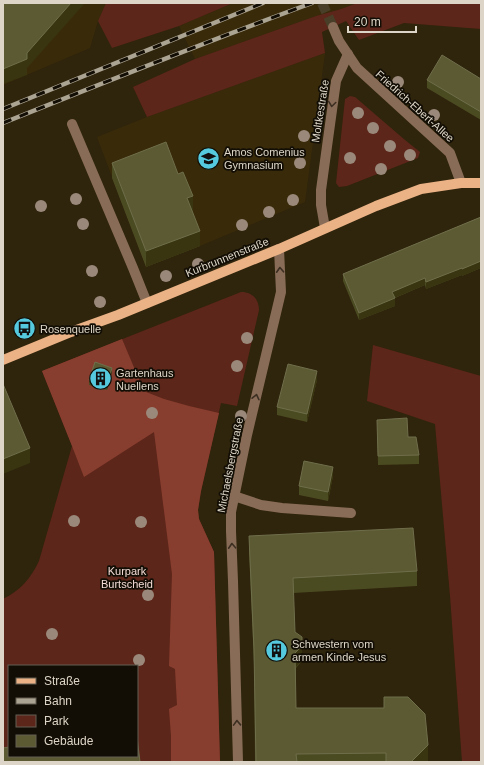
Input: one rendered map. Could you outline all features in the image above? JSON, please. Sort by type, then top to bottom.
[{"type":"main road","points":[[461,183],[481,183]]},
{"type":"main road","name":"Kurbrunnenstraße","points":[[3,360],[278,249],[376,206],[421,189],[461,183]]},
{"type":"street","points":[[333,26],[339,41],[348,54]]},
{"type":"street","name":"Friedrich-Ebert-Allee","points":[[348,54],[357,68],[450,153],[461,183]]},
{"type":"street","name":"Moltkestraße","points":[[326,228],[321,205],[322,182],[336,81],[348,54]]},
{"type":"street","points":[[72,124],[147,303]]},
{"type":"street","name":"Michaelsbergstraße","points":[[238,762],[231,512],[281,292],[278,249]]},
{"type":"street","points":[[234,496],[261,505],[351,513]]},
{"type":"shaded area","points":[[3,3],[106,3],[98,21],[90,48],[3,85]]},
{"type":"shaded area","points":[[233,3],[357,3],[195,59],[179,26]]},
{"type":"shaded area","name":"Amos Comenius Gymnasium","points":[[325,53],[305,202],[146,267],[97,137],[147,117]]},
{"type":"shaded area","points":[[122,339],[141,384],[141,390],[164,399],[219,413],[198,510],[199,519],[214,552],[220,762],[171,762],[169,709],[177,705],[175,669],[169,666],[172,574],[154,432],[84,477],[42,371]]},
{"type":"green space","points":[[106,3],[233,3],[179,26],[112,48],[98,21]]},
{"type":"green space","points":[[357,3],[481,3],[481,29],[404,23],[359,40],[346,21],[322,32],[325,53],[147,117],[133,87],[195,59]]},
{"type":"green space","points":[[350,96],[355,97],[420,152],[418,158],[347,186],[339,187],[336,183],[345,99]]},
{"type":"green space","name":"Kurpark Burtscheid","points":[[241,292],[248,293],[256,299],[259,310],[237,406],[221,403],[198,510],[199,519],[214,552],[220,762],[3,762],[3,599],[20,588],[39,561],[72,446],[42,371]]},
{"type":"green space","points":[[373,345],[481,376],[481,762],[462,762],[450,596],[435,424],[367,401]]},
{"type":"building","points":[[3,3],[71,3],[27,53],[27,59],[3,69]]},
{"type":"building","points":[[442,55],[481,79],[481,112],[427,80]]},
{"type":"building","points":[[166,142],[178,174],[183,172],[193,196],[187,198],[200,231],[146,251],[112,163]]},
{"type":"building","points":[[481,217],[481,261],[426,282],[425,278],[392,292],[395,298],[359,313],[343,274]]},
{"type":"building","name":"Gartenhaus Nuellens","points":[[95,362],[112,368],[107,385],[89,380]]},
{"type":"building","points":[[288,364],[317,371],[307,414],[277,407]]},
{"type":"building","points":[[3,384],[30,448],[3,459]]},
{"type":"building","points":[[407,418],[408,437],[416,437],[419,455],[378,456],[377,420]]},
{"type":"building","points":[[304,461],[333,467],[328,492],[299,486]]},
{"type":"building","name":"Schwestern vom armen Kinde Jesus","points":[[413,528],[417,571],[293,578],[295,632],[302,637],[302,646],[295,653],[296,708],[384,708],[384,697],[408,697],[425,714],[428,745],[411,762],[386,762],[386,753],[296,754],[297,762],[256,762],[254,650],[249,536]]},
{"type":"building","points":[[138,745],[140,762],[3,762],[3,748],[8,747],[8,757],[138,757]]},
{"type":"tunnel","points":[[322,3],[333,27]]},
{"type":"railway","points":[[3,109],[263,3]]},
{"type":"railway","points":[[3,123],[234,32],[312,3]]},
{"type":"place","name":"Amos Comenius Gymnasium","points":[[208,158]]},
{"type":"place","name":"Rosenquelle","points":[[25,329]]},
{"type":"place","name":"Gartenhaus Nuellens","points":[[101,379]]},
{"type":"place","name":"Schwestern vom armen Kinde Jesus","points":[[276,650]]}]
